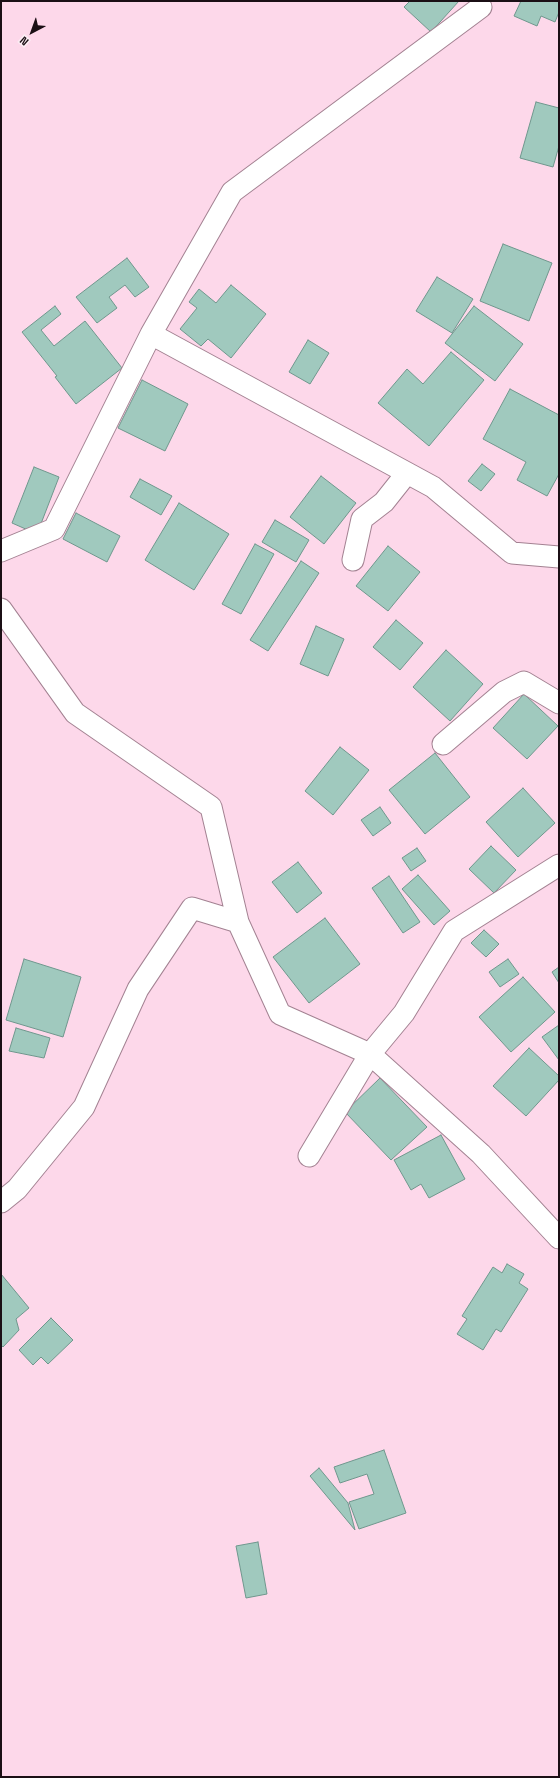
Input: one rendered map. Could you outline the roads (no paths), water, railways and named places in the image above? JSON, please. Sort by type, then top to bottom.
[{"type":"street","points":[[1,551],[54,529],[151,334],[232,192],[481,7]]},
{"type":"street","points":[[151,334],[433,487],[512,553],[559,557]]},
{"type":"street","points":[[353,560],[362,519],[384,502],[407,473]]},
{"type":"street","points":[[1,609],[75,713],[210,807],[238,922],[280,1014],[370,1054],[481,1154],[559,1238]]},
{"type":"street","points":[[444,744],[504,692],[524,682],[559,703]]},
{"type":"street","points":[[309,1156],[370,1054],[404,1013],[454,932],[559,865]]},
{"type":"street","points":[[1,1202],[17,1189],[84,1107],[138,989],[192,908],[238,922]]}]
